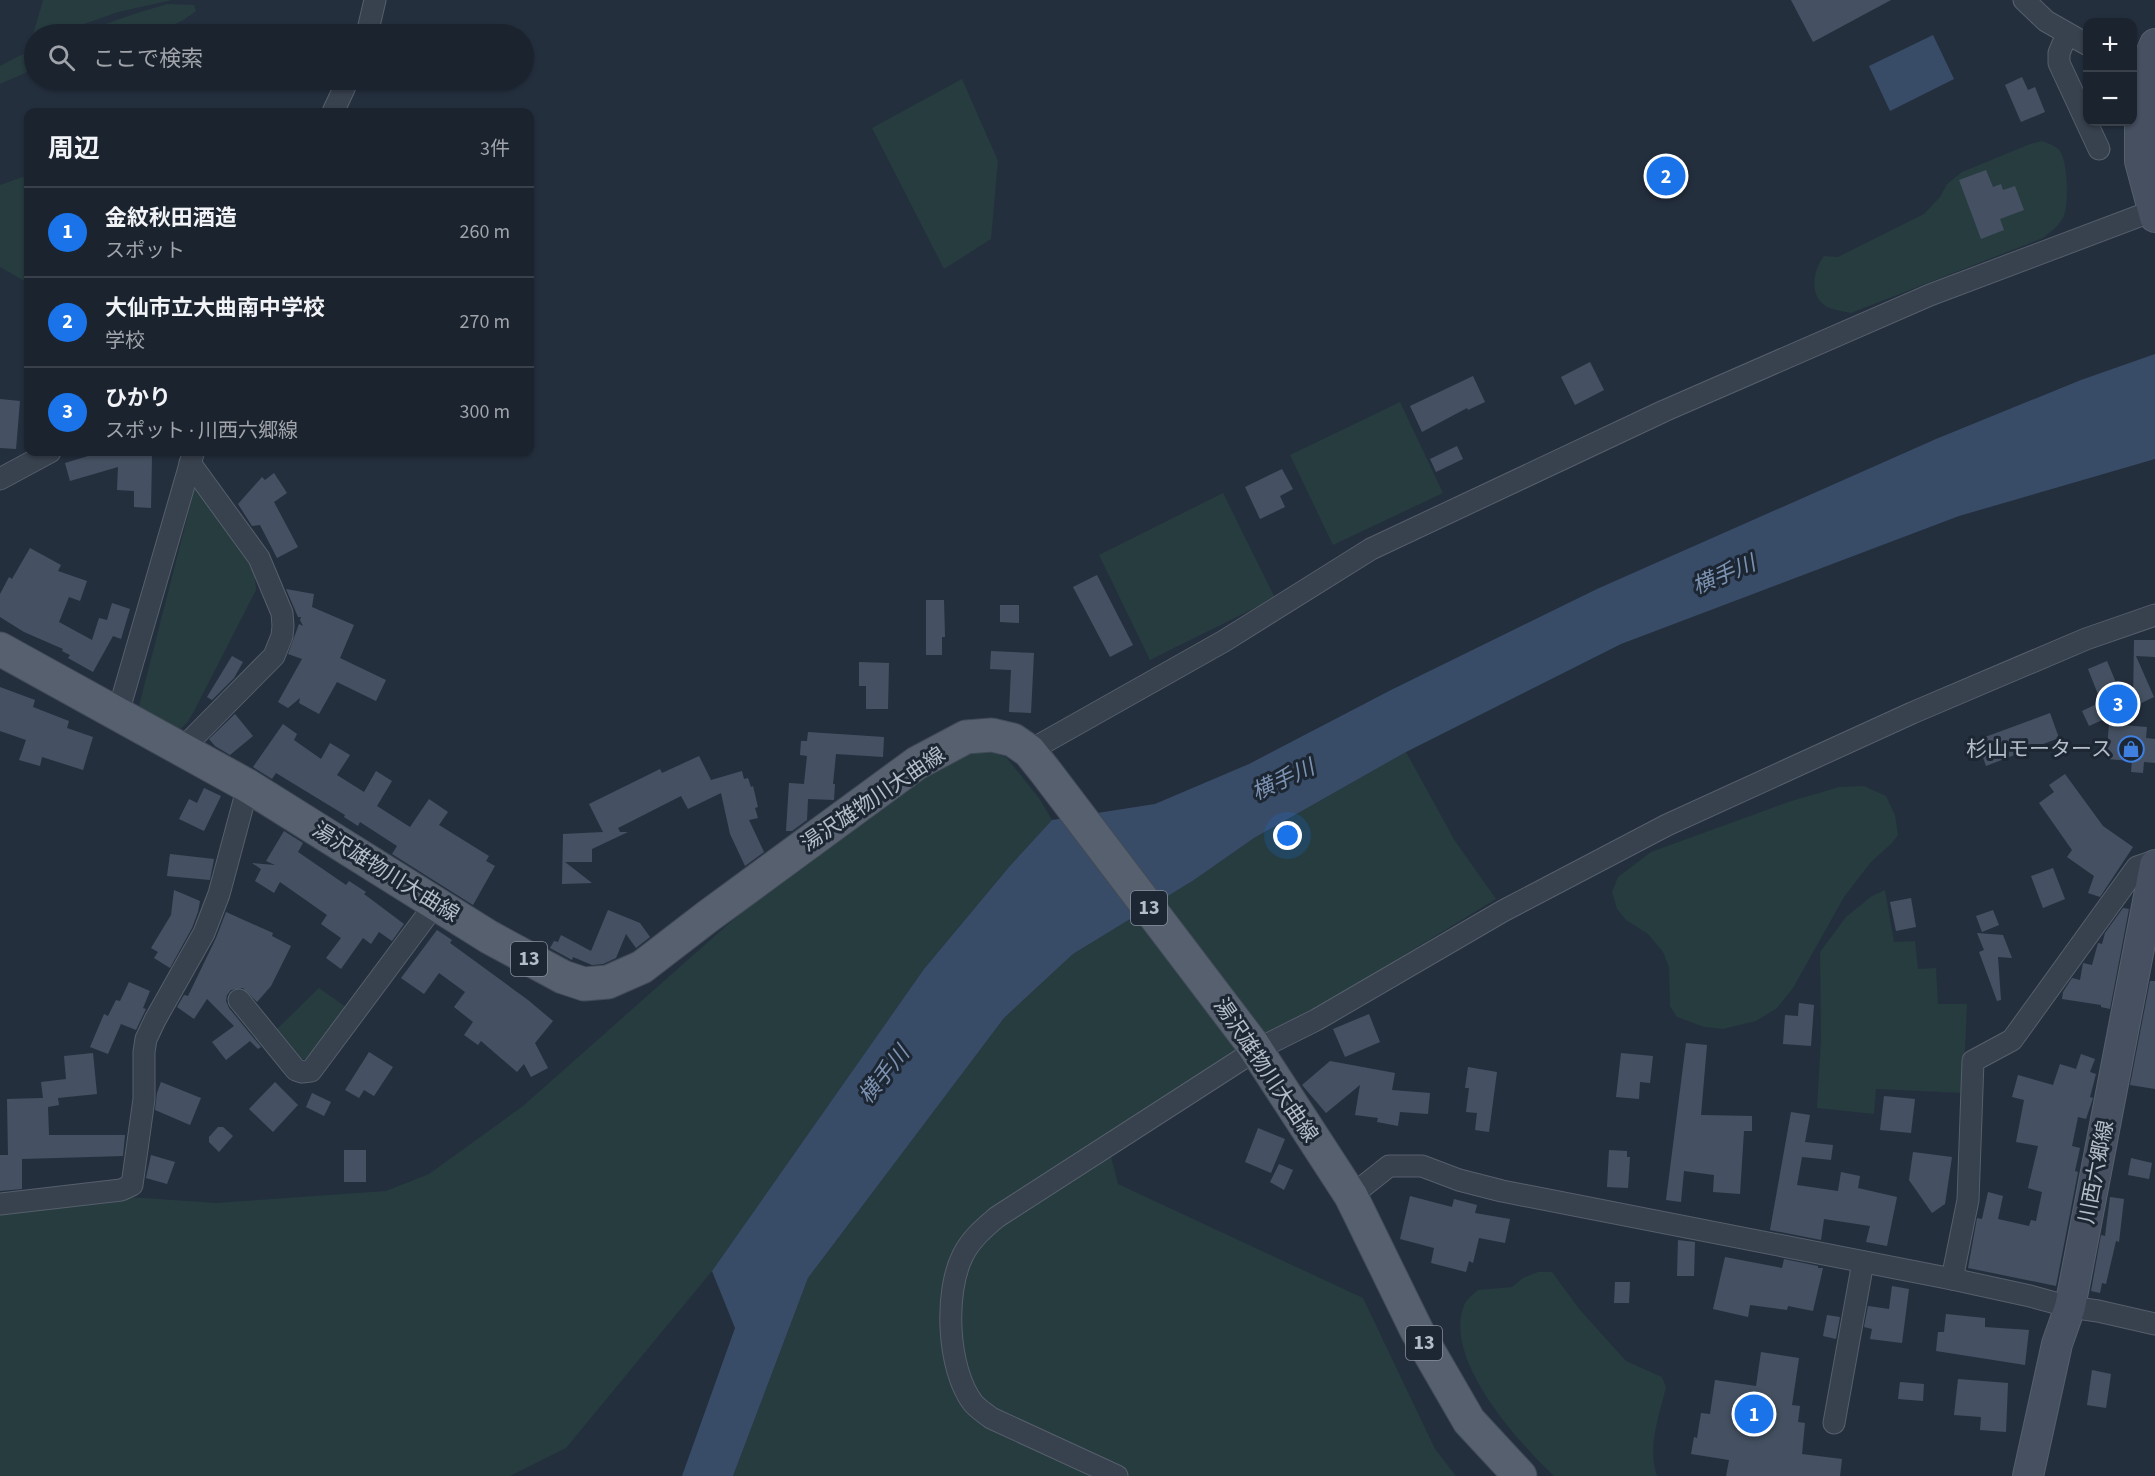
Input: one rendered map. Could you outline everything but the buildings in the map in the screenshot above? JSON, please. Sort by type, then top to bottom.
[{"type":"main road","points":[[2145,54],[2140,106],[2140,161],[2154,213]]},
{"type":"main road","name":"湯沢雄物川大曲線","points":[[0,649],[249,786],[489,937],[562,977],[584,984],[608,982],[642,968],[707,917],[918,763],[966,737],[992,735],[1013,740],[1037,761],[1255,1048],[1351,1196],[1417,1331],[1469,1421],[1520,1476]]},
{"type":"main road","name":"川西六郷線","points":[[2028,1476],[2057,1344],[2070,1307],[2155,863]]},
{"type":"street","points":[[369,24],[375,0]]},
{"type":"street","points":[[2024,0],[2046,21],[2083,42]]},
{"type":"street","points":[[2067,34],[2059,53],[2059,63],[2099,149]]},
{"type":"street","points":[[335,108],[343,90]]},
{"type":"street","points":[[1037,761],[1371,549],[1664,411],[1930,295],[2154,213]]},
{"type":"street","points":[[0,479],[43,456]]},
{"type":"street","points":[[118,713],[192,457]]},
{"type":"street","points":[[182,749],[274,656],[282,636],[283,626],[277,600],[259,558],[192,457]]},
{"type":"street","points":[[1117,1476],[991,1418],[973,1403],[961,1380],[951,1324],[955,1276],[963,1255],[976,1235],[997,1217],[1255,1048],[1316,1020],[1503,911],[1667,825],[1912,712],[2086,639],[2155,615]]},
{"type":"street","points":[[0,1204],[121,1190],[132,1185],[144,1099],[146,1039],[204,933],[219,894],[249,786]]},
{"type":"street","points":[[1952,1279],[1968,1200],[1973,1060],[2012,1040],[2137,867],[2155,863]]},
{"type":"street","points":[[239,1000],[296,1070],[311,1071],[436,903]]},
{"type":"street","points":[[1351,1196],[1389,1166],[1422,1166],[1459,1180],[1502,1191],[1952,1279],[2155,1324]]},
{"type":"street","points":[[1834,1423],[1863,1262]]},
{"type":"green space","points":[[43,0],[172,0],[118,12],[84,24],[36,24]]},
{"type":"green space","points":[[167,4],[194,5],[196,11],[175,24],[106,24]]},
{"type":"green space","points":[[24,54],[24,73],[0,84],[0,66]]},
{"type":"green space","points":[[962,79],[998,161],[991,239],[944,269],[872,128]]},
{"type":"green space","points":[[2042,141],[2060,151],[2067,186],[2063,218],[2043,238],[1851,313],[1827,307],[1821,302],[1814,283],[1817,268],[1824,256],[1838,257],[1924,214],[1940,197],[1947,184],[1962,172]]},
{"type":"green space","points":[[24,176],[24,281],[0,267],[0,185]]},
{"type":"green space","points":[[1400,402],[1443,493],[1333,545],[1290,455]]},
{"type":"green space","points":[[196,483],[254,565],[256,590],[194,711],[187,723],[176,733],[139,706]]},
{"type":"green space","points":[[1223,493],[1275,598],[1150,660],[1099,555]]},
{"type":"green space","points":[[979,748],[1006,757],[1039,798],[1052,820],[1009,867],[924,969],[712,1271],[566,1448],[510,1476],[0,1476],[0,1211],[129,1197],[216,1203],[386,1191],[429,1174],[523,1106],[752,903],[933,769]]},
{"type":"green space","points":[[1406,752],[1455,841],[1496,899],[1106,1137],[1118,1184],[1363,1298],[1435,1449],[1456,1476],[733,1476],[808,1278],[1004,1018],[1073,954],[1194,880],[1254,838]]},
{"type":"green space","points":[[1864,786],[1886,796],[1895,815],[1898,835],[1871,862],[1844,897],[1793,988],[1777,1008],[1756,1021],[1723,1029],[1704,1027],[1677,1017],[1670,1006],[1669,967],[1663,952],[1648,934],[1626,920],[1617,909],[1612,892],[1618,877],[1651,852],[1788,802],[1839,787]]},
{"type":"green space","points":[[1885,890],[1894,942],[1915,941],[1918,969],[1936,968],[1938,1004],[1967,1004],[1963,1093],[1876,1089],[1874,1114],[1817,1108],[1821,1039],[1820,952],[1846,917],[1872,896]]},
{"type":"green space","points":[[319,988],[346,1007],[309,1059],[300,1059],[277,1029]]},
{"type":"green space","points":[[1538,1272],[1552,1272],[1580,1310],[1626,1361],[1662,1377],[1666,1387],[1657,1421],[1653,1453],[1657,1476],[1554,1476],[1521,1442],[1487,1397],[1463,1348],[1460,1324],[1465,1303],[1478,1290],[1512,1287],[1523,1278]]},
{"type":"water","points":[[1933,35],[1954,79],[1890,111],[1869,66]]},
{"type":"water","name":"横手川","points":[[2155,354],[2155,459],[1959,516],[1621,644],[1406,752],[1254,838],[1194,880],[1073,954],[1004,1018],[808,1278],[733,1476],[682,1476],[735,1328],[712,1271],[924,969],[1009,867],[1052,820],[1155,804],[1249,764],[1391,690],[1597,589],[1936,439],[2081,380]]},
{"type":"place","name":"大仙市立大曲南中学校","points":[[1666,176]]},
{"type":"place","name":"ひかり","points":[[2118,704]]},
{"type":"place","name":"杉山モータース","points":[[2131,749]]},
{"type":"place","name":"金紋秋田酒造","points":[[1754,1414]]}]
